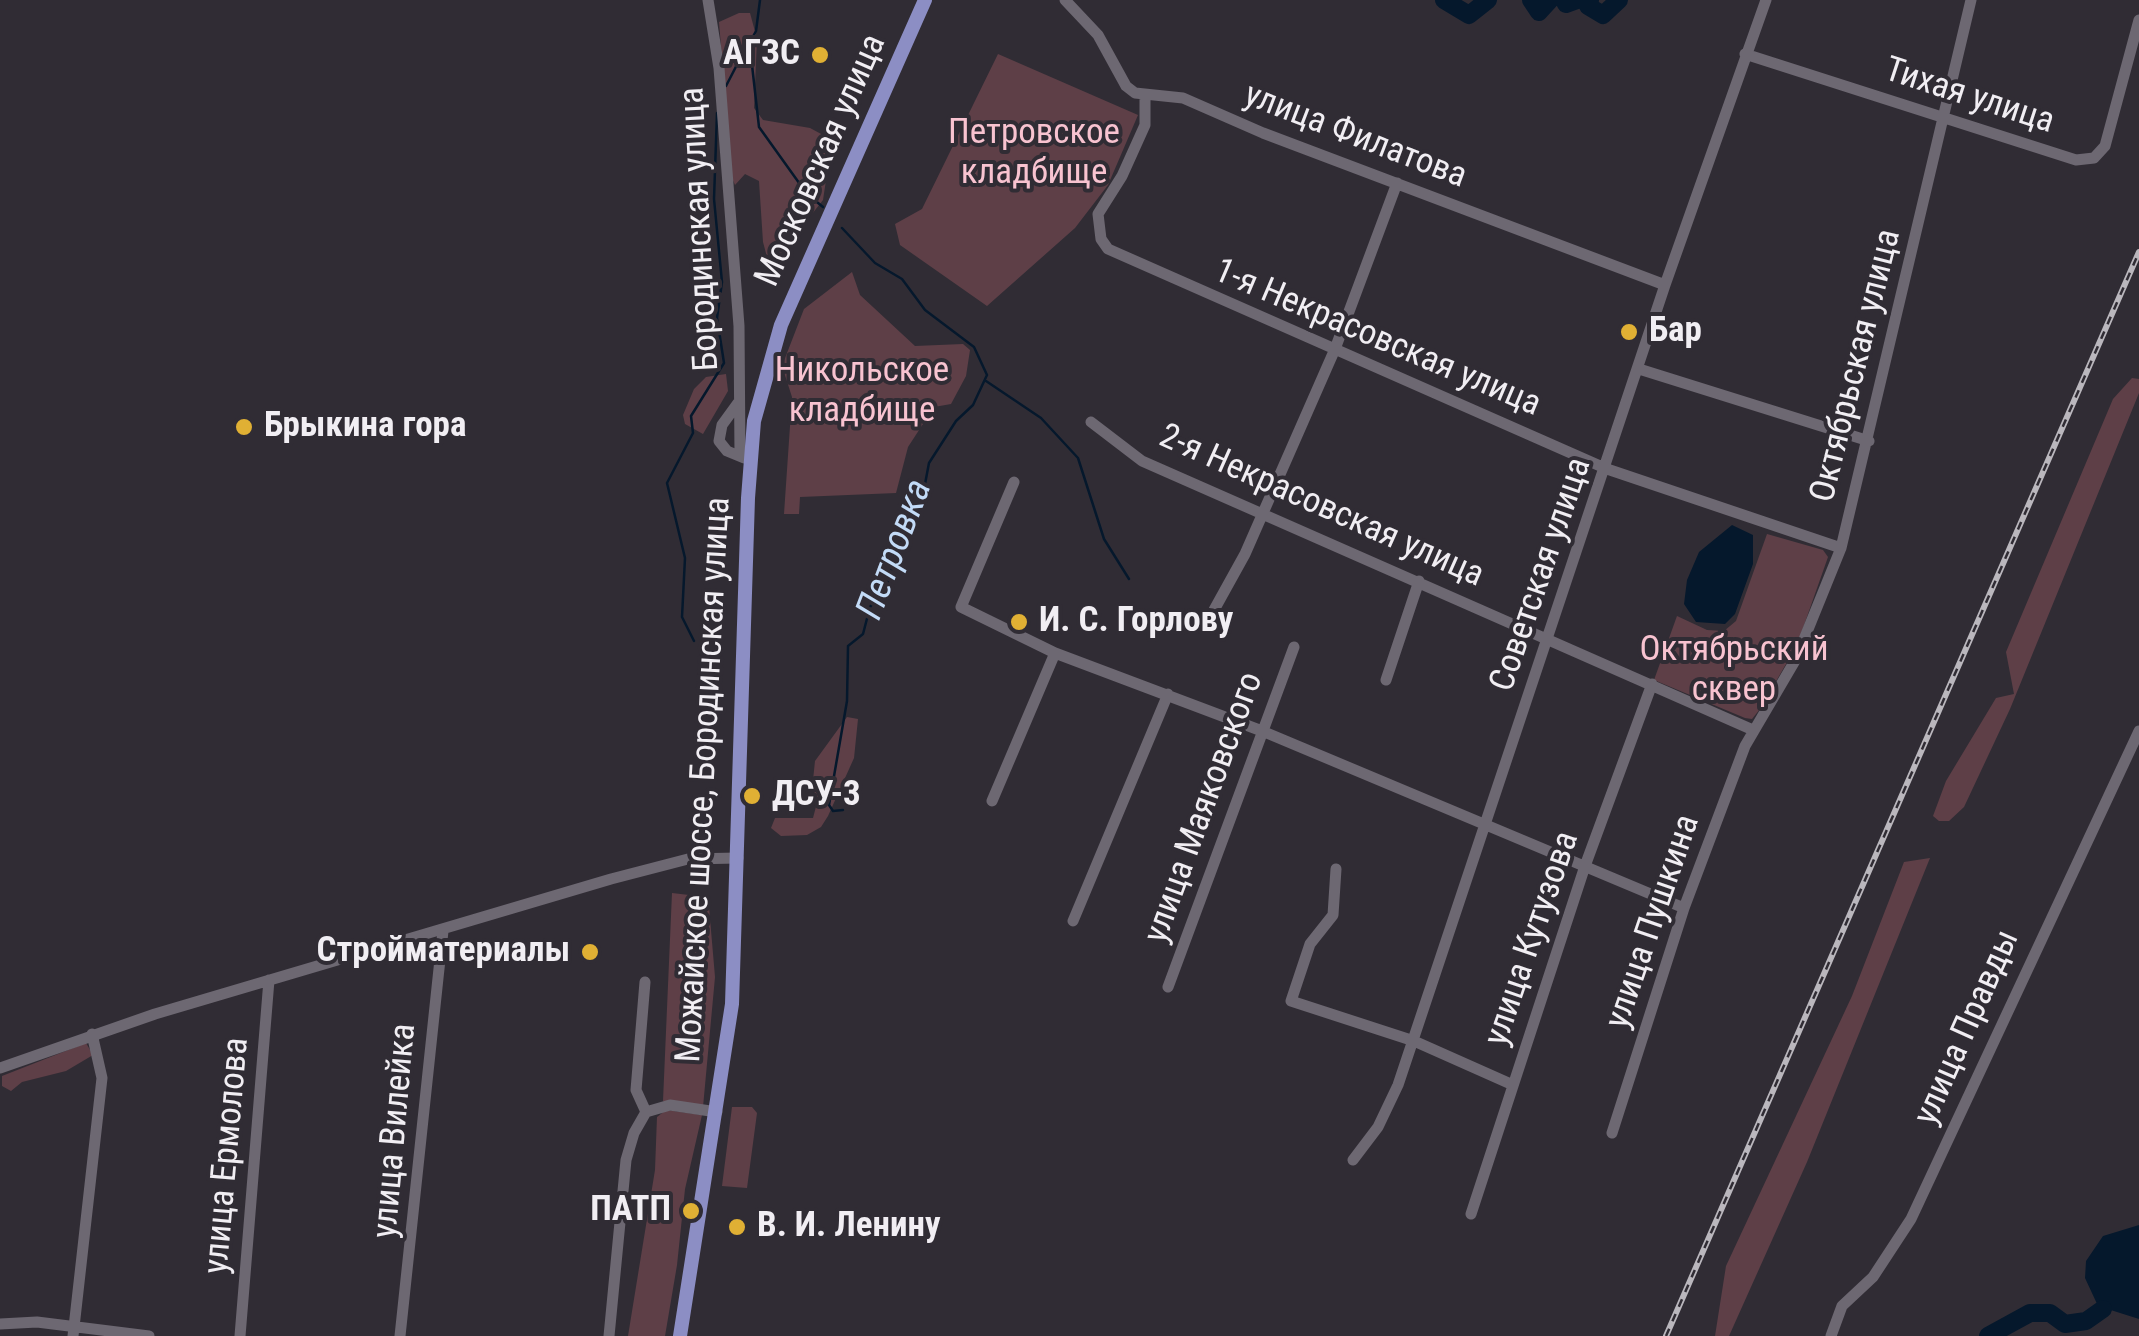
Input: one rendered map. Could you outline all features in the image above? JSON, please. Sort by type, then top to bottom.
[{"type":"main road","name":"Московская улица","points":[[773,347],[925,0]]},
{"type":"main road","name":"Можайское шоссе, Бородинская улица","points":[[680,1336],[732,1004],[745,457],[773,347]]},
{"type":"street","name":"Бородинская улица","points":[[708,0],[719,68],[740,326],[738,403],[745,457]]},
{"type":"street","points":[[1065,0],[1098,35],[1126,86],[1145,97]]},
{"type":"street","name":"Советская улица","points":[[1353,1160],[1378,1127],[1414,1041],[1665,285],[1766,0]]},
{"type":"street","name":"Октябрьская улица","points":[[1754,730],[1796,659],[1841,548],[1971,0]]},
{"type":"street","name":"Тихая улица","points":[[1745,54],[1945,116],[2010,143],[2076,160],[2094,158],[2105,146],[2139,20]]},
{"type":"street","name":"улица Филатова","points":[[1145,97],[1165,94],[1183,98],[1665,285]]},
{"type":"street","name":"1-я Некрасовская улица","points":[[1145,97],[1145,125],[1122,176],[1098,214],[1101,239],[1108,249],[1607,469],[1841,548]]},
{"type":"street","points":[[1214,610],[1335,349],[1397,183]]},
{"type":"street","points":[[1639,369],[1869,440]]},
{"type":"street","points":[[738,403],[718,437],[723,448],[745,457]]},
{"type":"street","name":"2-я Некрасовская улица","points":[[1091,422],[1142,460],[1754,730]]},
{"type":"street","points":[[1014,482],[960,607],[1055,653],[1262,732],[1684,908]]},
{"type":"street","points":[[1386,680],[1419,581]]},
{"type":"street","name":"улица Маяковского","points":[[1168,987],[1294,647]]},
{"type":"street","points":[[992,801],[1055,653]]},
{"type":"street","name":"улица Кутузова","points":[[1471,1214],[1585,866],[1652,684]]},
{"type":"street","points":[[1072,921],[1168,694]]},
{"type":"street","name":"улица Пушкина","points":[[1612,1133],[1684,908],[1754,730]]},
{"type":"street","name":"улица Правды","points":[[1831,1336],[1842,1306],[1873,1277],[1912,1218],[2139,731]]},
{"type":"street","points":[[0,1068],[92,1034],[674,862],[738,858]]},
{"type":"street","points":[[1336,868],[1333,915],[1310,944],[1291,1002],[1414,1041],[1513,1086]]},
{"type":"street","name":"улица Вилейка","points":[[400,1336],[444,930]]},
{"type":"street","name":"улица Ермолова","points":[[240,1336],[269,980]]},
{"type":"street","points":[[609,1336],[626,1160],[646,1112],[636,1090],[645,982]]},
{"type":"street","points":[[73,1333],[102,1078],[92,1034]]},
{"type":"street","points":[[646,1112],[670,1106],[718,1112]]},
{"type":"street","points":[[0,1324],[37,1322],[73,1333],[148,1336]]},
{"type":"green space","points":[[739,13],[750,13],[757,39],[754,108],[763,120],[810,128],[823,135],[831,147],[823,200],[812,214],[793,220],[786,229],[784,275],[771,272],[763,242],[759,181],[745,174],[735,185],[732,178],[719,22]]},
{"type":"green space","name":"Петровское кладбище","points":[[998,54],[1138,115],[1108,185],[1075,228],[987,306],[900,245],[895,224],[922,209]]},
{"type":"green space","name":"Никольское кладбище","points":[[852,272],[860,295],[915,346],[963,344],[970,350],[966,376],[951,404],[934,407],[908,447],[896,493],[800,497],[799,514],[784,514],[792,397],[782,366],[804,309]]},
{"type":"green space","points":[[726,374],[728,391],[703,434],[685,424],[683,415],[694,389],[706,377]]},
{"type":"green space","points":[[2132,378],[2139,379],[2139,393],[2010,709],[1964,807],[1949,821],[1939,821],[1933,816],[1946,781],[1996,698],[2014,694],[2006,652],[2113,399]]},
{"type":"green space","name":"Октябрьский сквер","points":[[1767,534],[1823,550],[1828,557],[1797,645],[1752,719],[1654,680],[1677,616],[1707,630],[1724,631],[1736,621]]},
{"type":"green space","points":[[847,717],[858,719],[854,758],[828,816],[821,827],[807,835],[781,836],[771,828],[775,818],[813,818],[818,799],[812,790],[815,761]]},
{"type":"green space","points":[[1930,858],[1807,1162],[1729,1336],[1715,1336],[1726,1266],[1852,996],[1904,862]]},
{"type":"green space","points":[[672,893],[706,897],[709,907],[715,977],[703,1107],[663,1101]]},
{"type":"green space","points":[[86,1043],[93,1055],[66,1071],[22,1082],[11,1091],[2,1086],[2,1076]]},
{"type":"green space","points":[[732,1107],[752,1107],[757,1113],[747,1188],[722,1186]]},
{"type":"green space","points":[[666,1110],[702,1115],[685,1189],[677,1265],[665,1336],[628,1336],[655,1170],[657,1117]]},
{"type":"water","points":[[1732,525],[1753,535],[1753,564],[1735,614],[1725,624],[1696,622],[1684,604],[1687,580],[1699,552]]},
{"type":"water","points":[[2139,1225],[2139,1319],[2098,1306],[2085,1278],[2086,1261],[2103,1236]]},
{"type":"waterway","name":"Петровка","points":[[760,0],[756,31],[744,53],[752,65],[759,127],[807,194],[823,207]]},
{"type":"waterway","points":[[1444,0],[1469,15],[1488,0]]},
{"type":"waterway","points":[[1531,0],[1539,12],[1550,0]]},
{"type":"waterway","points":[[1564,0],[1566,4],[1577,0]]},
{"type":"waterway","points":[[1590,0],[1588,6],[1603,15],[1619,0]]},
{"type":"waterway","points":[[726,86],[743,53]]},
{"type":"waterway","points":[[694,641],[682,617],[685,558],[667,483],[693,433],[691,416],[724,363],[717,318],[722,282],[714,199],[717,113]]},
{"type":"waterway","name":"Петровка","points":[[842,228],[875,263],[902,279],[925,310],[974,347],[987,375],[973,405],[956,421],[929,463],[921,505],[894,557],[888,583],[870,607],[863,634],[848,646],[847,701],[829,805],[833,811],[843,810]]},
{"type":"waterway","points":[[986,381],[1041,418],[1078,458],[1104,539],[1129,579]]},
{"type":"waterway","name":"Петровка","points":[[1988,1336],[2030,1313],[2050,1313],[2065,1324],[2086,1321],[2103,1309]]},
{"type":"railway","points":[[1666,1336],[2139,252]]},
{"type":"place","name":"АГЗС","points":[[820,55]]},
{"type":"place","name":"Бар","points":[[1629,332]]},
{"type":"place","name":"Брыкина гора","points":[[244,427]]},
{"type":"place","name":"И. С. Горлову","points":[[1019,622]]},
{"type":"place","name":"ДСУ-3","points":[[752,796]]},
{"type":"place","name":"Стройматериалы","points":[[590,952]]},
{"type":"place","name":"ПАТП","points":[[691,1211]]},
{"type":"place","name":"В. И. Ленину","points":[[737,1227]]}]
